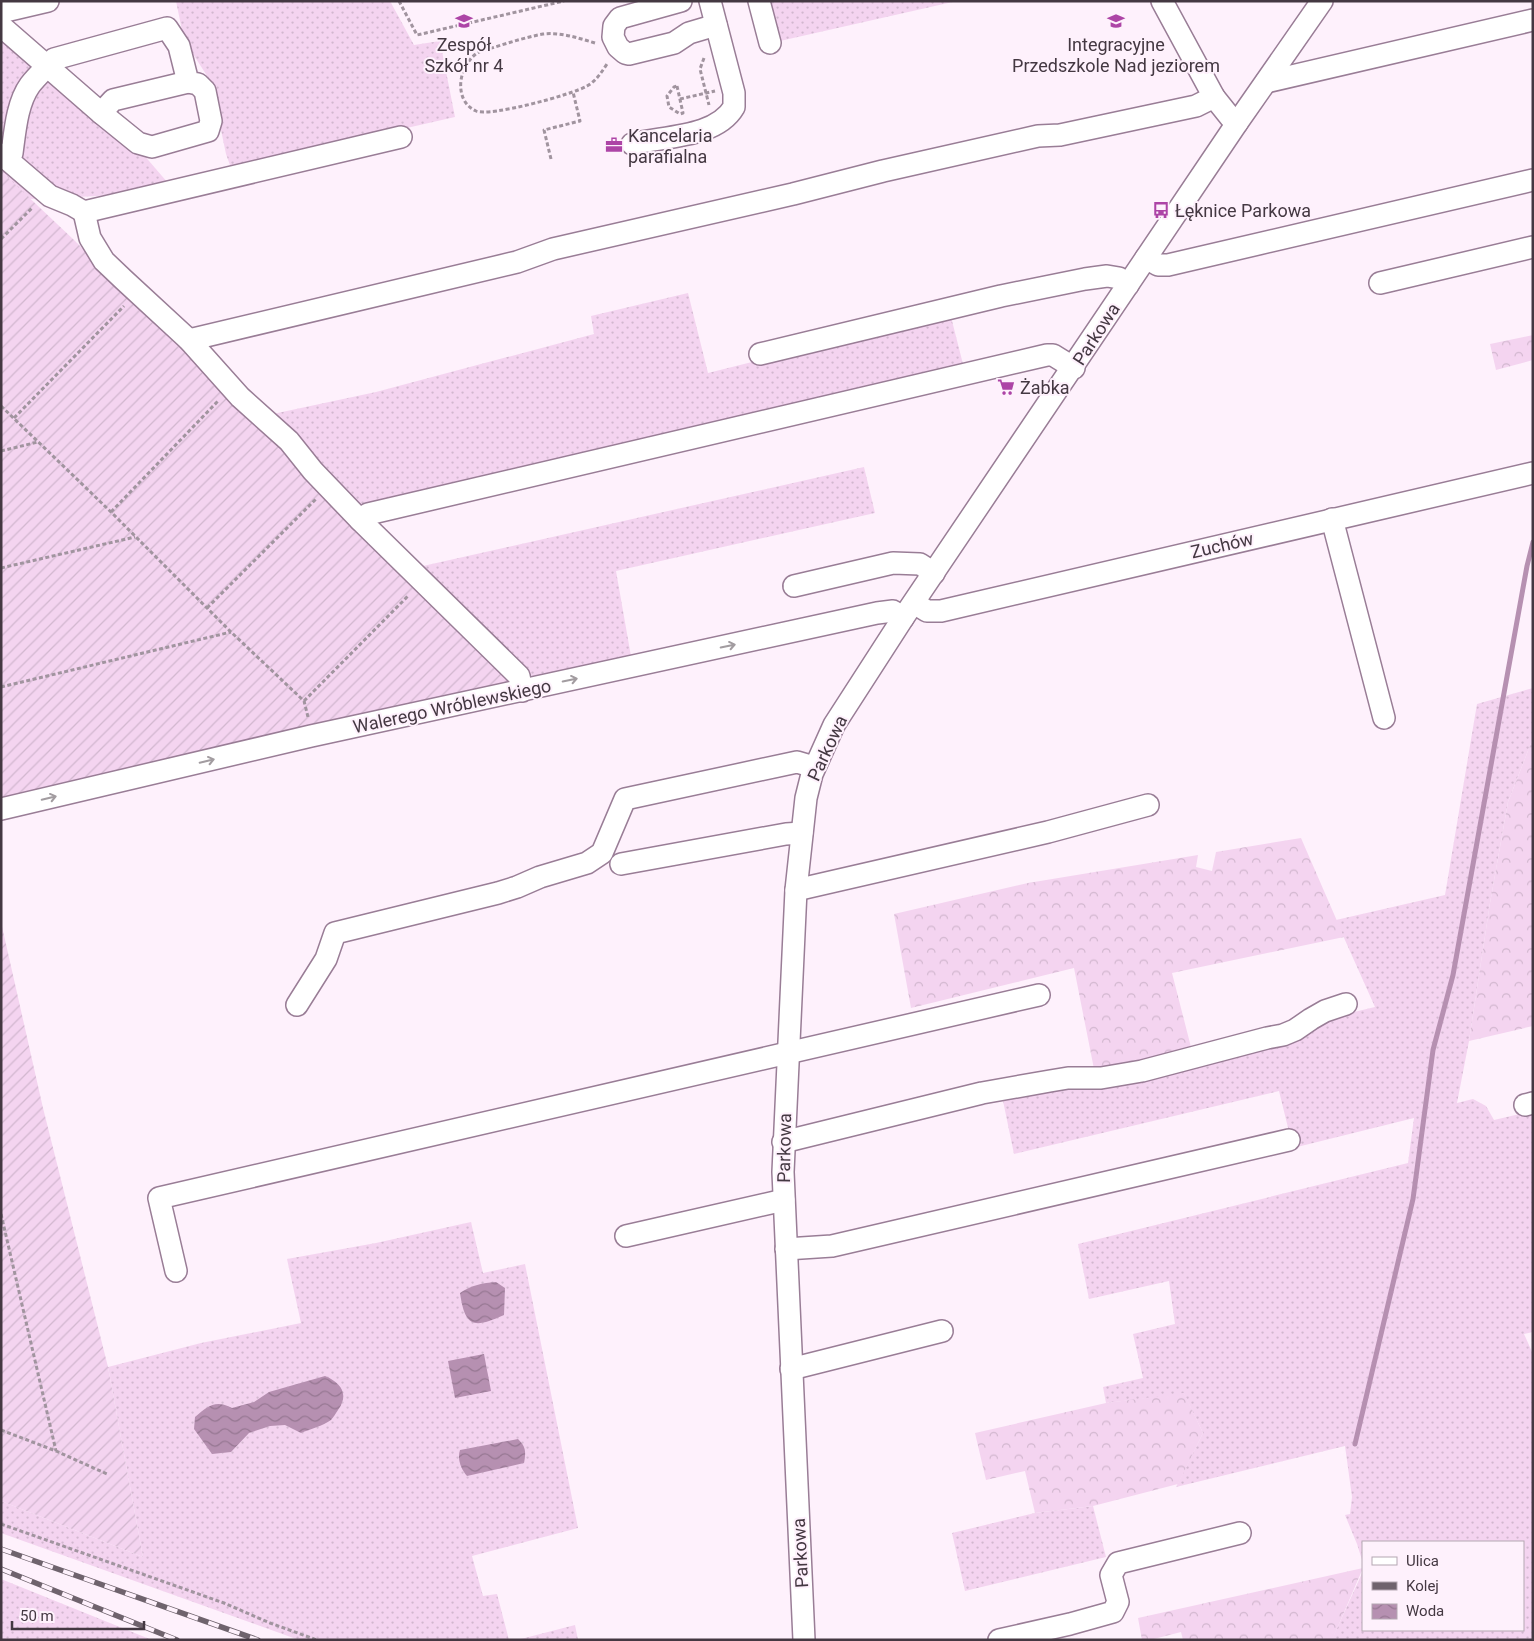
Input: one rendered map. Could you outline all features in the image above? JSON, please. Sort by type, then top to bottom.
[{"type":"street","points":[[1,12],[48,1]]},
{"type":"street","points":[[680,1],[620,18],[614,26],[610,44],[625,53],[634,54],[674,43],[694,31],[716,25]]},
{"type":"street","points":[[632,144],[670,138],[705,129],[715,125],[732,111],[735,98],[710,1]]},
{"type":"street","points":[[759,1],[770,43]]},
{"type":"street","points":[[1162,1],[1214,97],[1223,110],[1238,123]]},
{"type":"street","name":"Parkowa","points":[[804,1640],[784,1200],[784,1142],[796,890],[806,798],[814,768],[834,725],[908,610],[1322,1]]},
{"type":"street","points":[[1266,82],[1533,20]]},
{"type":"street","points":[[1,26],[47,67],[101,113],[138,143],[152,147],[208,131],[211,121],[204,91],[198,84],[188,82],[113,100],[101,113]]},
{"type":"street","points":[[188,82],[179,46],[167,28],[54,59],[30,86],[21,102],[12,153],[5,157],[50,196],[84,212],[401,137]]},
{"type":"street","points":[[189,340],[517,262],[553,249],[1038,136],[1060,135],[1187,108],[1214,97]]},
{"type":"street","points":[[1146,258],[1158,265],[1168,265],[1533,180]]},
{"type":"street","points":[[84,212],[90,238],[104,261],[189,340],[240,397],[289,441],[313,471],[360,520],[519,676],[522,691]]},
{"type":"street","points":[[1380,283],[1533,247]]},
{"type":"street","points":[[760,354],[1001,296],[1085,279],[1107,276],[1119,278],[1128,285]]},
{"type":"street","points":[[360,520],[368,514],[1047,355],[1053,355],[1074,368]]},
{"type":"street","name":"Zuchów","points":[[908,610],[941,610],[1533,473]]},
{"type":"street","points":[[1332,519],[1384,718]]},
{"type":"street","points":[[794,586],[893,564],[920,564],[934,573]]},
{"type":"street","name":"Walerego Wróblewskiego","points":[[1,809],[311,736],[877,613],[908,610]]},
{"type":"street","points":[[297,1005],[326,959],[335,933],[498,893],[540,877],[587,863],[602,853],[624,799],[797,762],[814,768]]},
{"type":"street","points":[[796,890],[1048,832],[1148,806]]},
{"type":"street","points":[[621,864],[786,834],[802,833]]},
{"type":"street","points":[[176,1270],[159,1198],[1039,995]]},
{"type":"street","points":[[784,1142],[989,1092],[1059,1079],[1101,1078],[1142,1071],[1283,1035],[1296,1030],[1311,1018],[1325,1011],[1346,1004]]},
{"type":"street","points":[[786,1249],[832,1246],[1288,1140]]},
{"type":"street","points":[[626,1236],[784,1200]]},
{"type":"street","points":[[791,1369],[942,1331]]},
{"type":"street","points":[[999,1640],[1114,1612],[1118,1602],[1111,1575],[1118,1563],[1240,1533]]},
{"type":"path","points":[[399,1],[417,35],[564,1]]},
{"type":"path","points":[[551,33],[610,44],[607,64],[602,73],[588,86],[573,92],[497,111],[480,112],[470,108],[464,100],[460,81],[464,69],[477,53],[534,35],[551,33]]},
{"type":"path","points":[[706,55],[700,69],[709,107]]},
{"type":"path","points":[[677,86],[680,99],[683,113],[680,114],[669,107],[667,96],[674,87],[677,86]]},
{"type":"path","points":[[551,159],[544,130],[580,121],[573,92]]},
{"type":"path","points":[[680,99],[711,92]]},
{"type":"path","points":[[662,104],[668,102]]},
{"type":"path","points":[[1,239],[33,207]]},
{"type":"path","points":[[14,418],[124,306]]},
{"type":"path","points":[[111,512],[221,398]]},
{"type":"path","points":[[1,406],[304,701],[309,722]]},
{"type":"path","points":[[1,451],[38,442]]},
{"type":"path","points":[[207,608],[320,495]]},
{"type":"path","points":[[1,568],[136,537]]},
{"type":"path","points":[[304,701],[414,591]]},
{"type":"path","points":[[1,687],[231,632]]},
{"type":"path","points":[[1,1214],[56,1451]]},
{"type":"path","points":[[1,1430],[108,1474]]},
{"type":"path","points":[[1,1524],[224,1604],[316,1640]]},
{"type":"green space","points":[[176,1],[390,1],[414,45],[440,41],[455,117],[231,168],[226,154],[211,82],[184,40]]},
{"type":"green space","points":[[766,1],[957,1],[780,41]]},
{"type":"green space","points":[[1,31],[143,154],[168,183],[98,196],[29,199],[1,171]]},
{"type":"green space","points":[[1,171],[74,240],[516,680],[1,800]]},
{"type":"green space","points":[[688,293],[708,373],[950,313],[964,368],[364,508],[412,566],[254,418],[376,392],[594,334],[591,316]]},
{"type":"green space","points":[[1533,335],[1533,360],[1496,370],[1490,344]]},
{"type":"green space","points":[[864,467],[875,513],[616,571],[632,662],[542,681],[527,673],[414,568]]},
{"type":"green space","points":[[1533,688],[1533,738],[1508,802],[1457,1103],[1473,1099],[1486,1106],[1494,1120],[1533,1111],[1533,1332],[1524,1334],[1533,1354],[1533,1640],[1330,1640],[1362,1573],[1362,1631],[1524,1631],[1524,1541],[1362,1541],[1362,1560],[1345,1515],[1350,1514],[1352,1497],[1345,1446],[1176,1487],[1203,1433],[1184,1394],[1106,1403],[1103,1387],[1143,1378],[1133,1334],[1175,1324],[1169,1281],[1089,1299],[1078,1244],[1408,1163],[1414,1118],[1293,1148],[1279,1091],[1014,1154],[1002,1096],[1375,1007],[1336,920],[1445,895],[1477,704]]},
{"type":"green space","points":[[1533,738],[1533,1026],[1469,1041],[1508,802]]},
{"type":"green space","points":[[1301,838],[1344,937],[1172,973],[1192,1051],[1095,1074],[1074,968],[911,1008],[894,914],[1028,883],[1198,855],[1196,867],[1212,871],[1216,852]]},
{"type":"green space","points":[[1,922],[43,1108],[108,1367],[143,1557],[1,1501]]},
{"type":"green space","points":[[471,1222],[483,1273],[525,1264],[578,1528],[472,1556],[483,1596],[497,1594],[509,1640],[299,1640],[1,1533],[1,1501],[143,1557],[108,1367],[201,1343],[301,1323],[287,1259],[376,1243]]},
{"type":"green space","points":[[1184,1393],[1203,1433],[1178,1484],[1093,1506],[1035,1513],[1025,1471],[986,1480],[975,1433],[1106,1403]]},
{"type":"green space","points":[[1093,1506],[1106,1557],[965,1591],[952,1533],[1035,1513]]},
{"type":"green space","points":[[1362,1568],[1333,1638],[1330,1640],[1183,1640],[1181,1632],[1150,1640],[1142,1640],[1138,1618]]},
{"type":"green space","points":[[1,1579],[152,1640],[1,1640]]},
{"type":"green space","points":[[575,1625],[578,1640],[517,1640]]},
{"type":"water","points":[[496,1282],[505,1288],[504,1315],[485,1322],[472,1322],[465,1313],[460,1293],[477,1285]]},
{"type":"water","points":[[484,1354],[491,1391],[455,1398],[448,1361]]},
{"type":"water","points":[[325,1376],[336,1382],[342,1390],[343,1399],[332,1419],[320,1426],[301,1433],[285,1425],[270,1426],[249,1433],[231,1452],[212,1454],[194,1429],[195,1417],[212,1405],[221,1404],[232,1408],[254,1402],[269,1392]]},
{"type":"water","points":[[518,1439],[525,1450],[524,1463],[467,1476],[460,1464],[460,1450]]},
{"type":"waterway","points":[[1355,1444],[1413,1199],[1433,1050],[1453,975],[1527,566],[1533,542]]},
{"type":"railway","points":[[1,1549],[258,1640]]},
{"type":"railway","points":[[1,1569],[177,1640]]},
{"type":"place","name":"Zespół Szkół nr 4","points":[[464,21]]},
{"type":"place","name":"Integracyjne Przedszkole Nad jeziorem","points":[[1116,21]]},
{"type":"place","name":"Kancelaria parafialna","points":[[614,145]]},
{"type":"place","name":"Łęknice Parkowa","points":[[1161,210]]},
{"type":"place","name":"Żabka","points":[[1006,387]]}]
